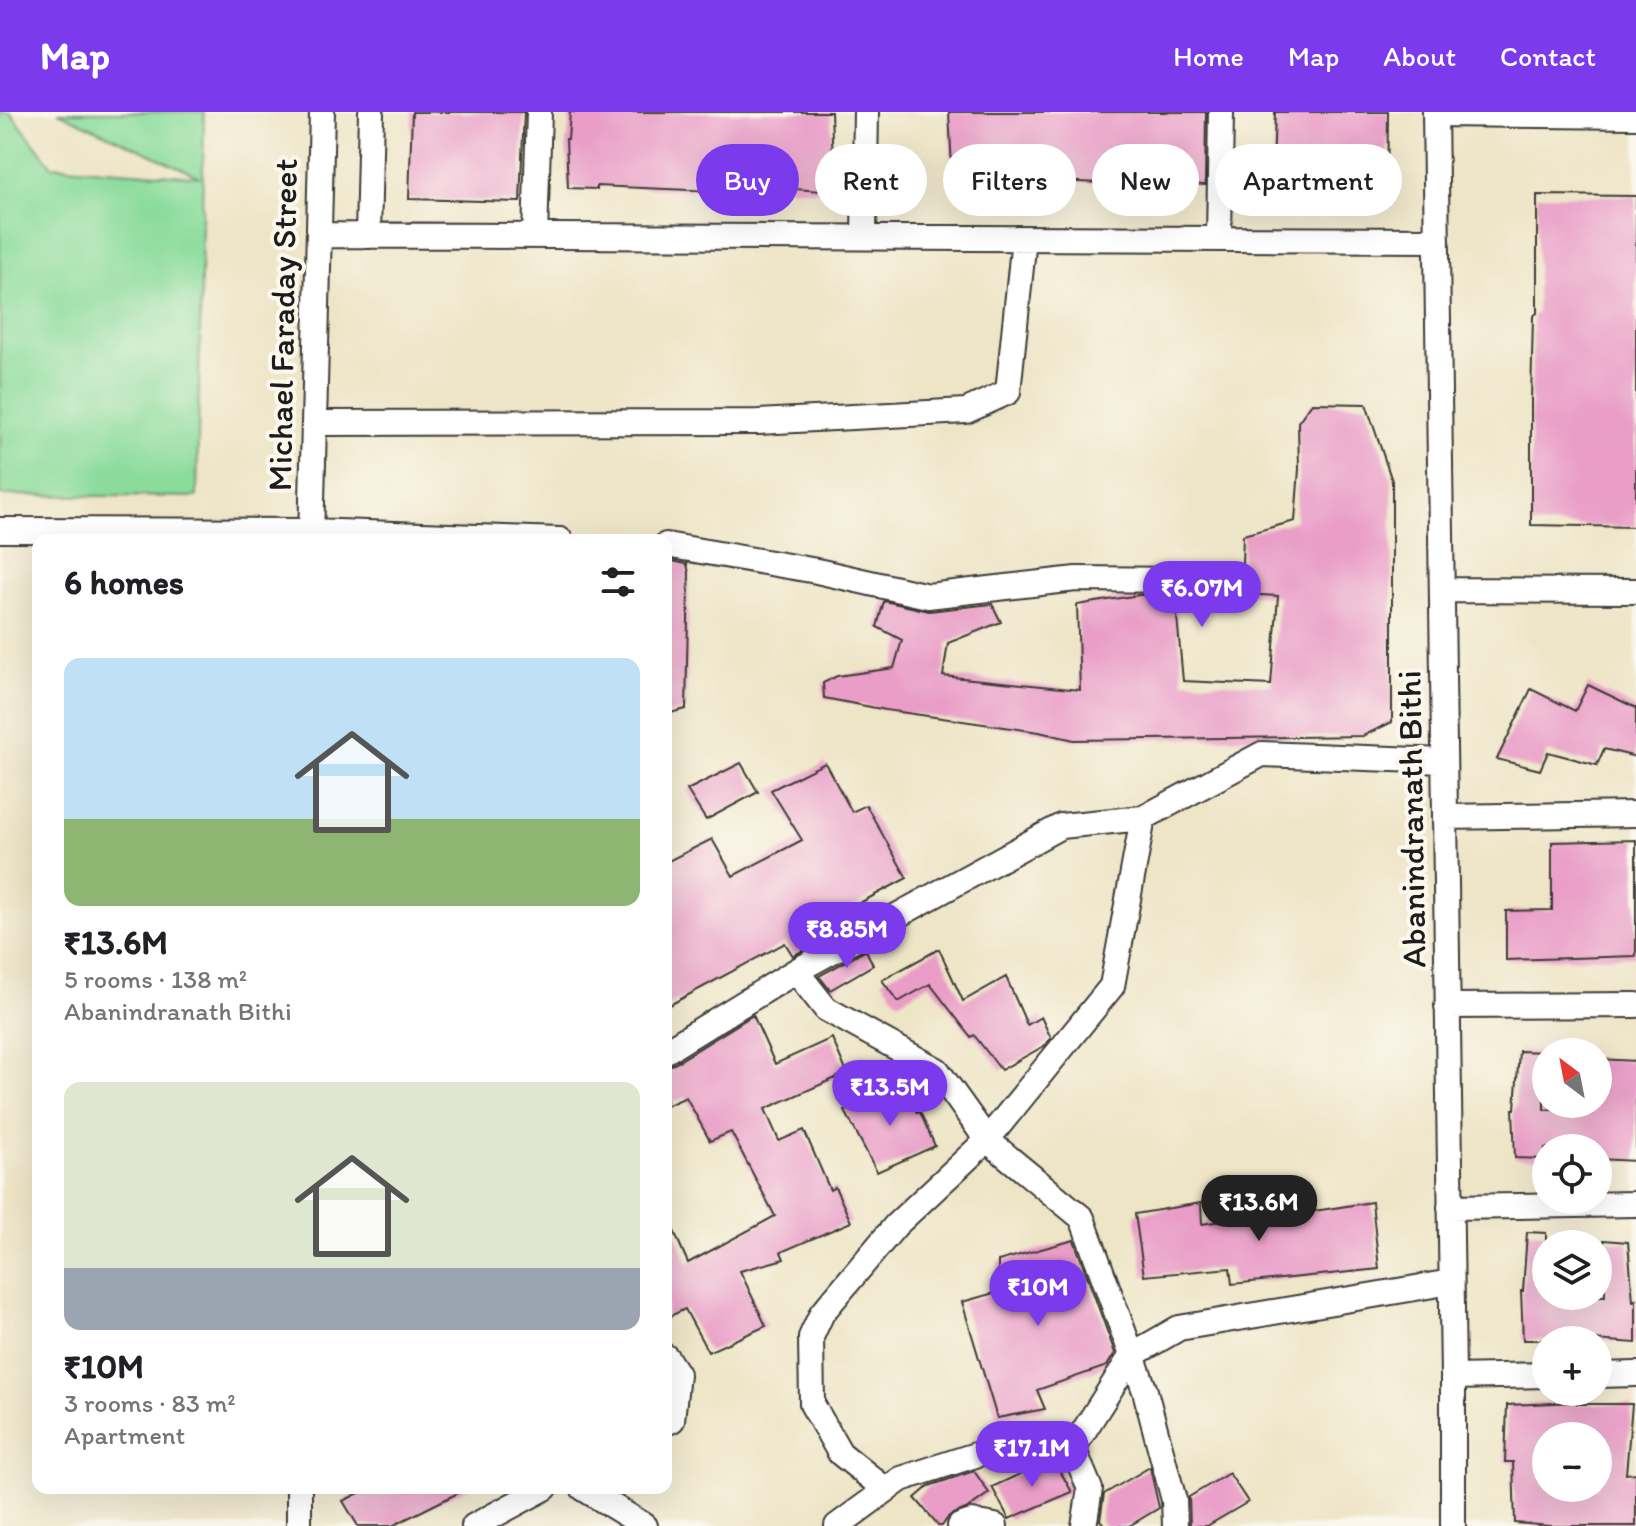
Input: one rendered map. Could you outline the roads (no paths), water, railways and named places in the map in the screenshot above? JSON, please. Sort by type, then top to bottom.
[{"type":"street","name":"Michael Faraday Street","points":[[311,534],[322,112]]},
{"type":"street","points":[[368,236],[371,112]]},
{"type":"street","points":[[535,236],[539,112]]},
{"type":"street","points":[[864,237],[866,112]]},
{"type":"street","points":[[1219,239],[1221,112]]},
{"type":"street","points":[[1435,113],[1636,116]]},
{"type":"street","name":"Abanindranath Bithi","points":[[1435,113],[1453,1526]]},
{"type":"street","points":[[319,235],[1437,240]]},
{"type":"street","points":[[314,423],[758,422],[966,411],[1008,392],[1024,238]]},
{"type":"street","points":[[0,530],[207,534]]},
{"type":"street","points":[[672,546],[817,571],[928,596],[1076,579],[1188,580]]},
{"type":"street","points":[[1442,590],[1636,591]]},
{"type":"street","points":[[672,1047],[796,971],[1061,826],[1143,818],[1262,754],[1444,761]]},
{"type":"street","points":[[1445,817],[1636,814]]},
{"type":"street","points":[[886,1490],[840,1453],[812,1404],[811,1337],[822,1313],[896,1225],[987,1140],[1112,986],[1143,818]]},
{"type":"street","points":[[796,971],[826,1009],[937,1070],[987,1140],[1082,1218],[1145,1391],[1174,1500],[1175,1526]]},
{"type":"street","points":[[1447,1006],[1636,1005]]},
{"type":"street","points":[[1450,1207],[1636,1204]]},
{"type":"street","points":[[1073,1448],[1132,1355],[1179,1328],[1451,1282]]},
{"type":"street","points":[[672,1366],[677,1374],[672,1420]]},
{"type":"street","points":[[1612,1375],[1636,1374]]},
{"type":"street","points":[[1453,1377],[1532,1375]]},
{"type":"street","points":[[837,1526],[901,1479],[1028,1438],[1073,1448]]},
{"type":"street","points":[[1073,1448],[1090,1489],[1084,1526]]},
{"type":"street","points":[[299,1494],[299,1526]]},
{"type":"street","points":[[474,1526],[534,1494]]},
{"type":"street","points":[[593,1494],[645,1526]]},
{"type":"street","points":[[960,1526],[972,1522],[995,1526]]}]
